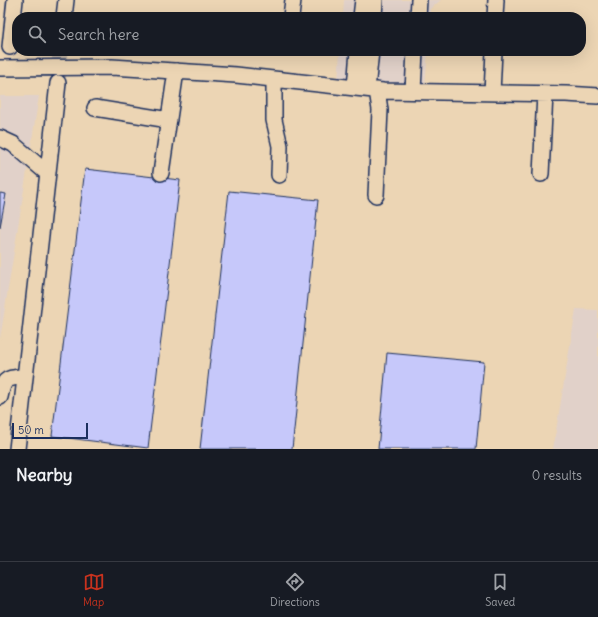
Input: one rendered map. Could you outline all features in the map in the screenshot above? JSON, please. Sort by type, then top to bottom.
[{"type":"street","points":[[14,12],[15,0]]},
{"type":"street","points":[[65,12],[66,0]]},
{"type":"street","points":[[292,12],[293,0]]},
{"type":"street","points":[[362,12],[363,0]]},
{"type":"street","points":[[374,12],[375,0]]},
{"type":"street","points":[[418,12],[419,0]]},
{"type":"street","points":[[495,12],[496,0]]},
{"type":"street","points":[[10,47],[12,28]]},
{"type":"street","points":[[359,56],[366,89],[380,110],[376,195]]},
{"type":"street","points":[[366,89],[370,56]]},
{"type":"street","points":[[413,91],[416,56]]},
{"type":"street","points":[[492,93],[494,56]]},
{"type":"street","points":[[0,68],[112,67],[274,79],[366,89],[598,96]]},
{"type":"street","points":[[161,173],[176,71]]},
{"type":"street","points":[[274,79],[274,120],[280,146],[279,175]]},
{"type":"street","points":[[17,449],[58,83]]},
{"type":"street","points":[[541,174],[545,94]]},
{"type":"street","points":[[95,108],[169,120]]},
{"type":"street","points":[[0,138],[13,144],[47,173]]},
{"type":"street","points":[[0,397],[2,385],[8,379],[25,376]]},
{"type":"shaded area","points":[[344,0],[441,0],[430,9],[430,12],[343,12]]},
{"type":"shaded area","points":[[340,56],[428,56],[425,86],[338,82]]},
{"type":"shaded area","points":[[0,96],[39,96],[0,339]]},
{"type":"shaded area","points":[[576,309],[598,310],[598,449],[553,449]]},
{"type":"building","points":[[85,169],[180,180],[148,448],[52,436]]},
{"type":"building","points":[[229,191],[318,200],[292,449],[200,449]]},
{"type":"building","points":[[0,193],[6,194],[0,227]]},
{"type":"building","points":[[387,353],[484,362],[476,449],[378,449]]},
{"type":"tunnel","points":[[58,83],[60,56]]}]
